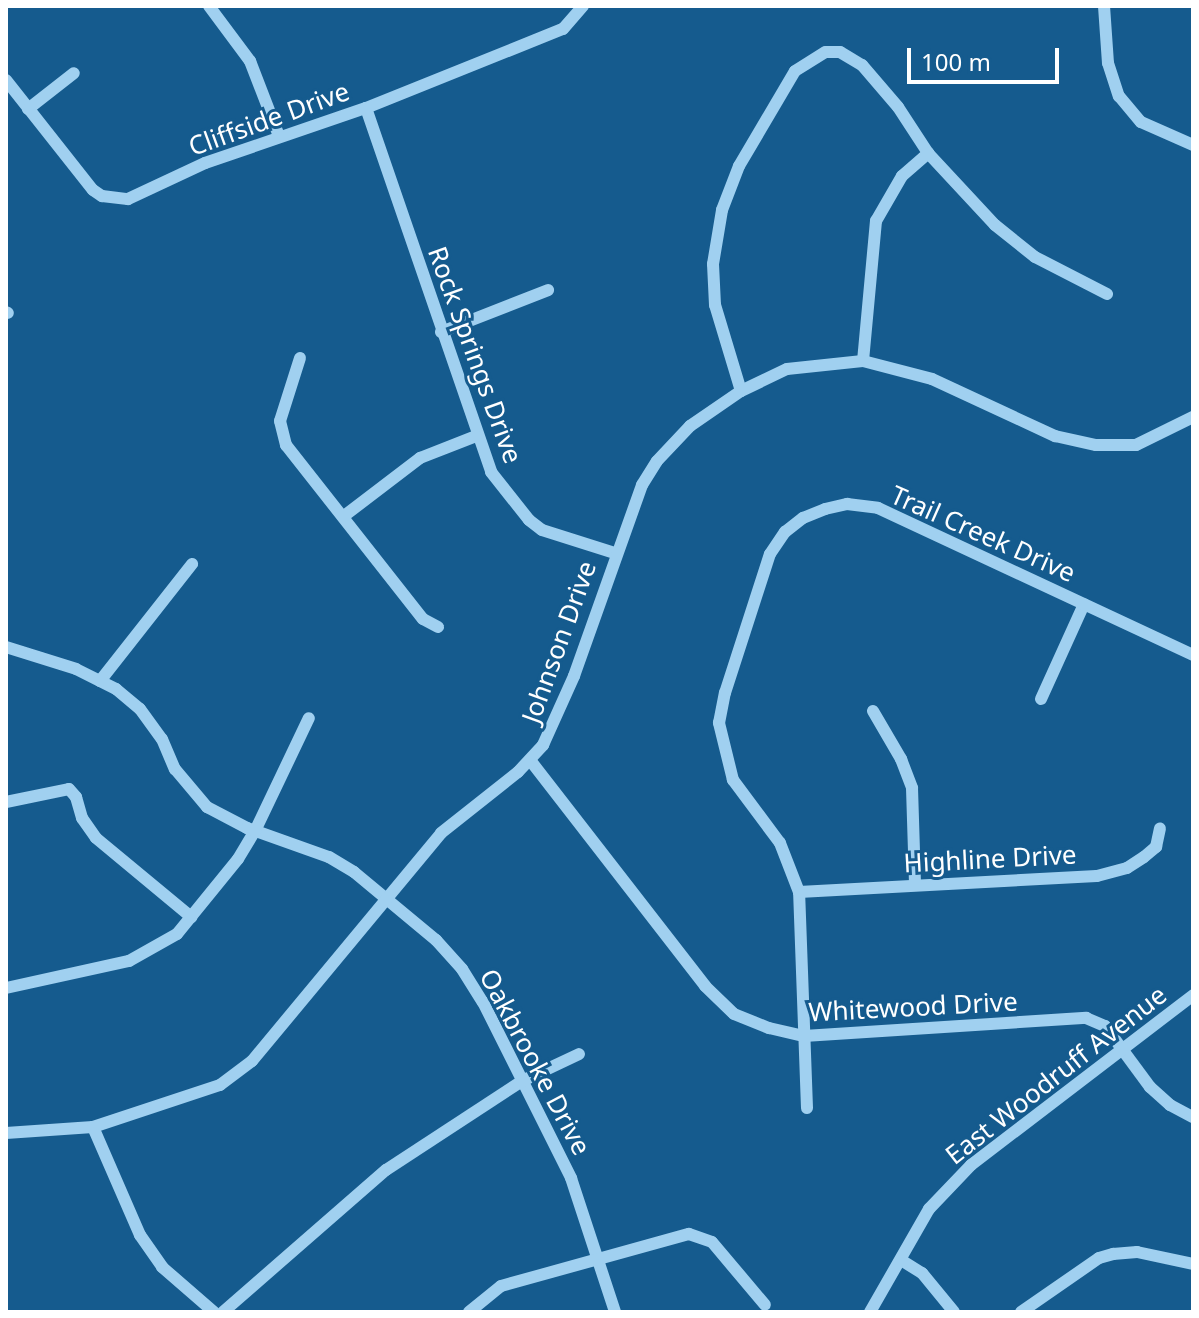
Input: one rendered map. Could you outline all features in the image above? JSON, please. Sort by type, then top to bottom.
[{"type":"street","points":[[228,6],[212,10],[250,61],[279,136]]},
{"type":"street","name":"Cliffside Drive","points":[[6,80],[82,178],[102,196],[128,199],[205,163],[366,108],[563,29],[583,6]]},
{"type":"street","points":[[1104,6],[1108,63],[1119,96],[1141,122],[1193,145]]},
{"type":"street","points":[[741,391],[715,305],[713,264],[722,210],[739,166],[795,71],[826,52],[851,57],[898,107],[928,153],[995,225],[1035,257],[1107,294]]},
{"type":"street","points":[[28,109],[74,73]]},
{"type":"street","name":"Rock Springs Drive","points":[[366,108],[476,436],[491,472],[529,520],[542,530],[615,553]]},
{"type":"street","points":[[863,361],[876,221],[902,176],[928,153]]},
{"type":"street","points":[[441,332],[548,290]]},
{"type":"street","points":[[300,358],[280,421],[281,434],[423,619],[438,627]]},
{"type":"street","name":"Johnson Drive","points":[[6,1133],[93,1127],[220,1085],[252,1061],[387,902],[441,833],[530,760],[543,745],[569,688],[642,485],[657,461],[690,426],[741,391],[787,369],[863,361],[919,374],[1055,436],[1096,445],[1136,445],[1193,417]]},
{"type":"street","points":[[344,516],[420,458],[476,436]]},
{"type":"street","name":"Trail Creek Drive","points":[[807,1108],[799,892],[780,843],[733,780],[719,723],[770,554],[785,532],[803,518],[825,509],[847,504],[878,508],[1193,655]]},
{"type":"street","points":[[100,681],[192,564]]},
{"type":"street","points":[[1041,699],[1084,604]]},
{"type":"street","name":"Oakbrooke Drive","points":[[6,647],[76,669],[100,681],[140,709],[162,739],[175,769],[207,807],[255,831],[329,857],[354,872],[436,940],[462,969],[571,1178],[615,1312]]},
{"type":"street","points":[[873,711],[901,759],[912,788],[915,884]]},
{"type":"street","points":[[6,988],[129,961],[177,934],[238,859],[255,831],[309,718]]},
{"type":"street","name":"Whitewood Drive","points":[[530,760],[705,986],[734,1014],[769,1028],[804,1036],[1086,1018],[1105,1026],[1150,1087],[1170,1105],[1193,1117]]},
{"type":"street","points":[[6,802],[69,789],[76,797],[82,818],[96,838],[191,917]]},
{"type":"street","name":"Highline Drive","points":[[799,892],[1097,876],[1127,868],[1144,857],[1156,847],[1160,828]]},
{"type":"street","name":"East Woodruff Avenue","points":[[870,1312],[929,1209],[971,1165],[1193,995]]},
{"type":"street","points":[[223,1312],[386,1170],[522,1081],[579,1054]]},
{"type":"street","points":[[93,1127],[140,1235],[162,1267],[214,1312]]},
{"type":"street","points":[[469,1312],[501,1286],[689,1234],[712,1242],[765,1305]]},
{"type":"street","points":[[1021,1312],[1099,1258],[1113,1254],[1137,1252],[1193,1264]]},
{"type":"street","points":[[901,1260],[922,1273],[954,1312]]}]
